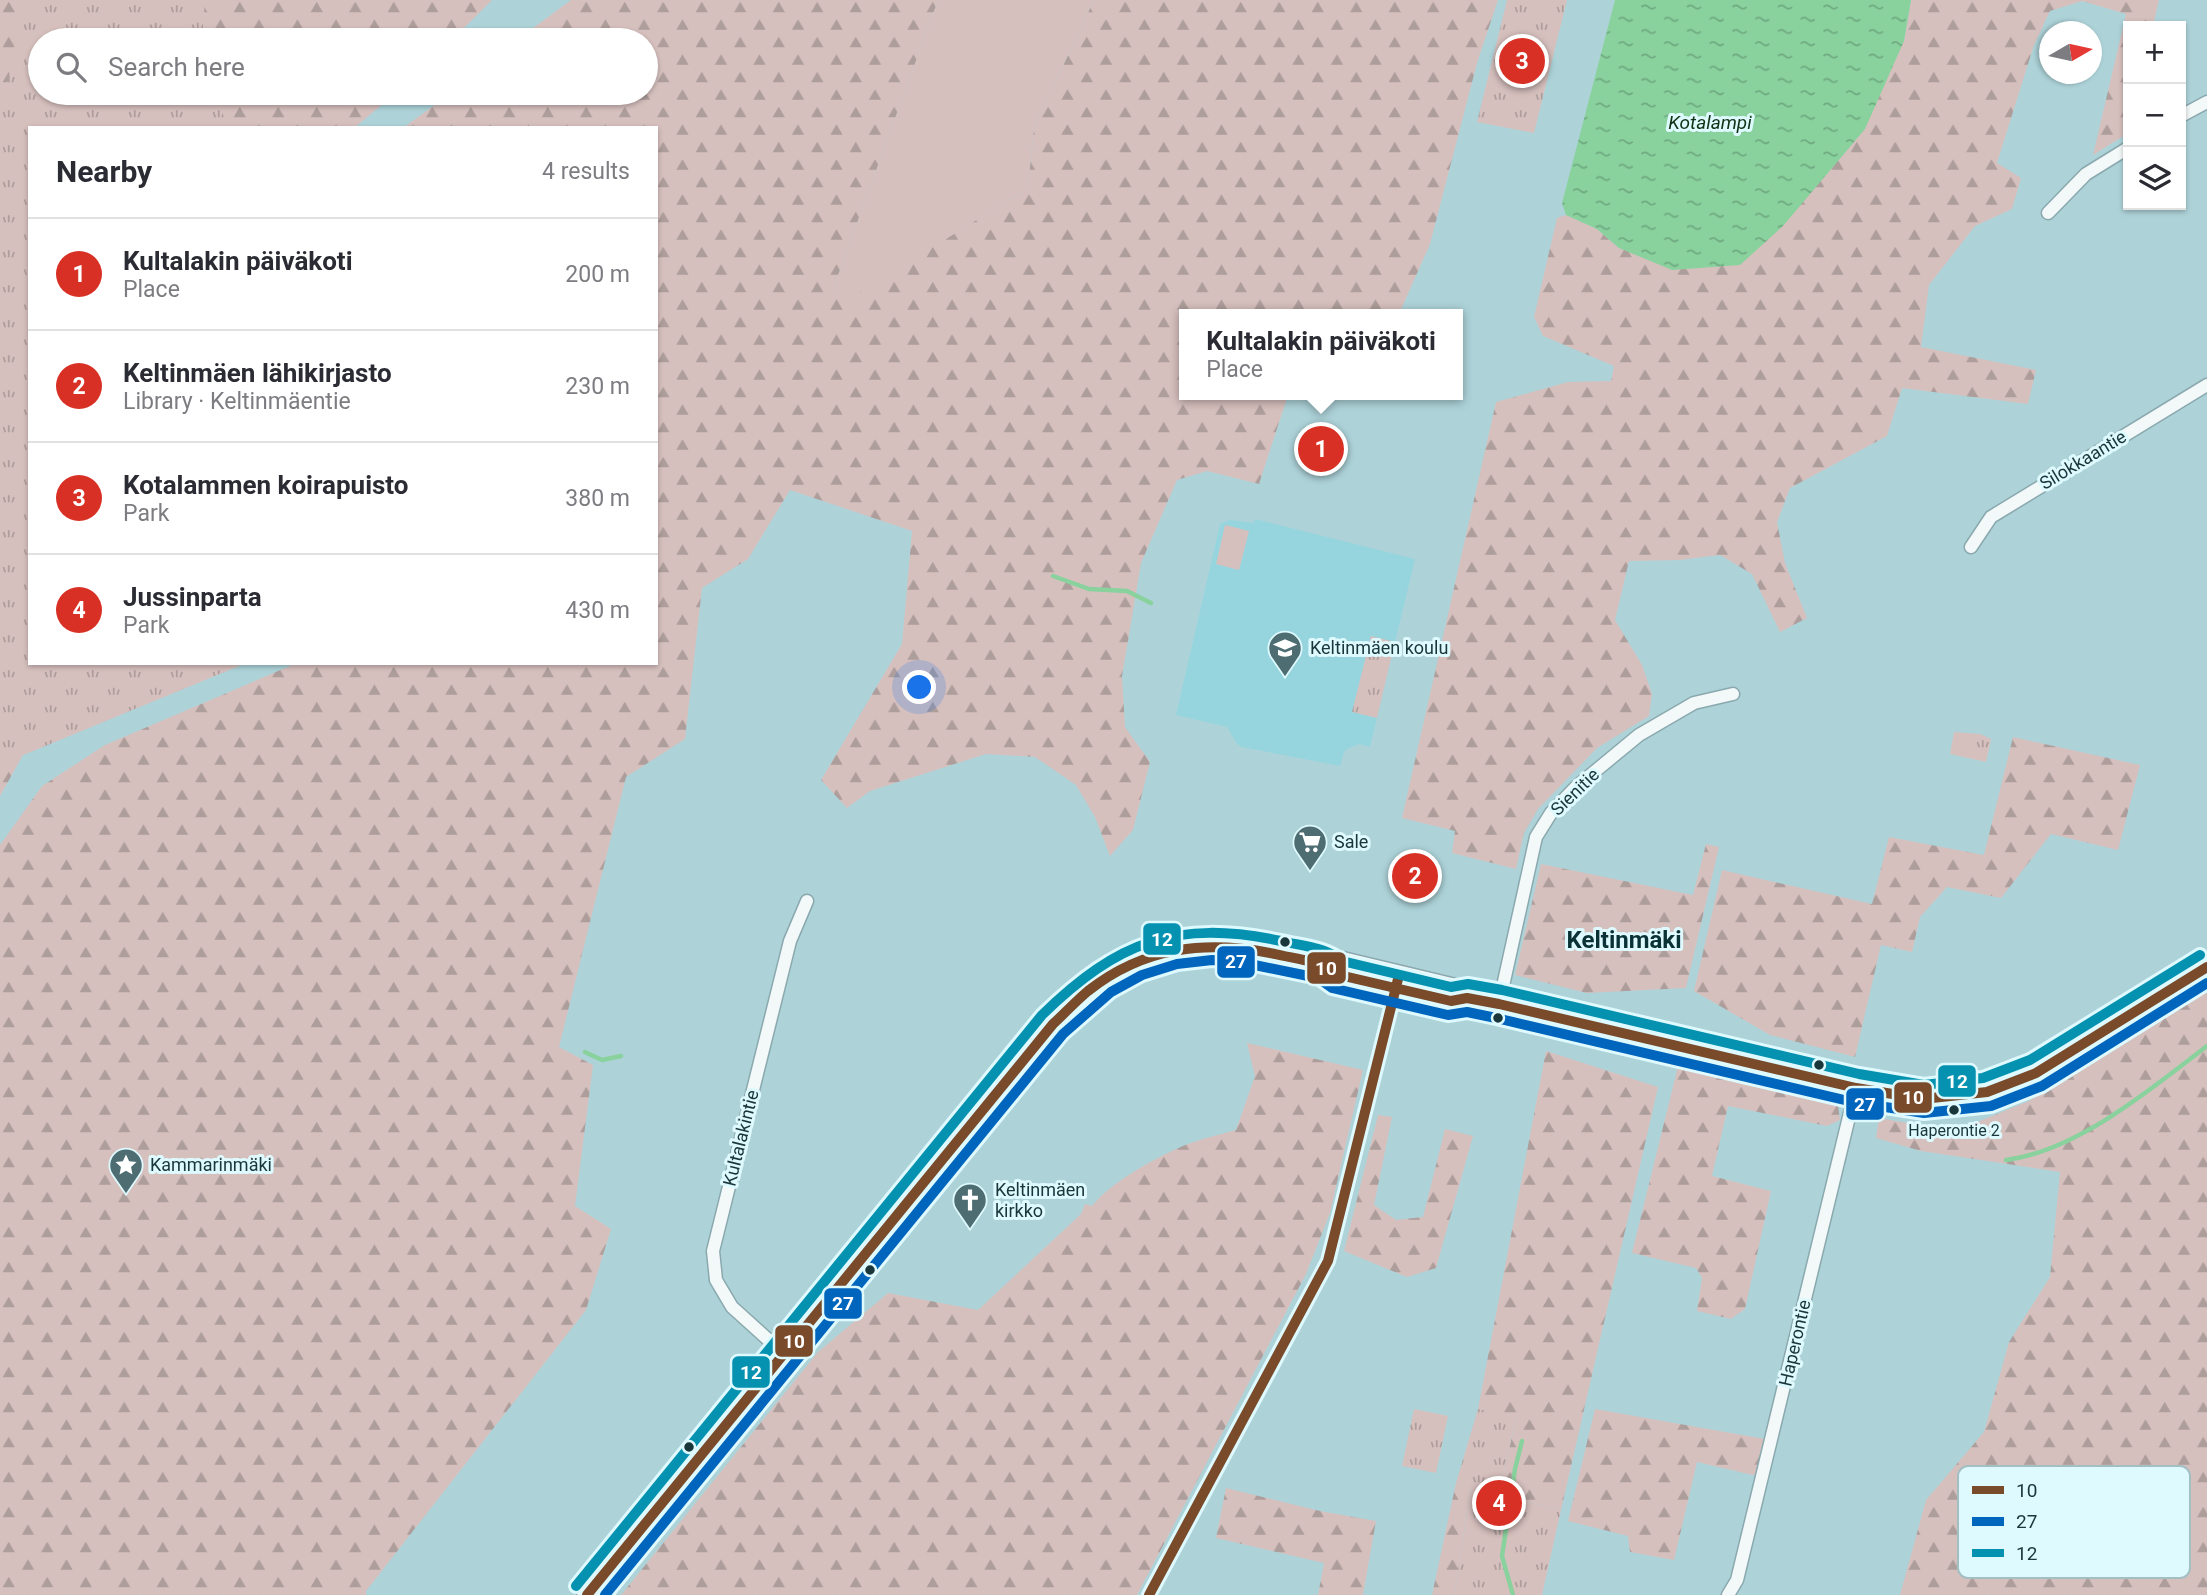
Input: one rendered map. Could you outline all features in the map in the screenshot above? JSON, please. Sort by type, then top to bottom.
[{"type":"main road","points":[[587,1595],[1053,1024],[1089,990],[1126,968],[1159,954],[1191,947],[1229,946],[1325,964],[1340,961],[1398,982],[1453,988],[1467,998],[1856,1088],[1923,1099],[1962,1096],[2012,1083],[2065,1056],[2207,967]]},
{"type":"street","points":[[2186,113],[2207,102]]},
{"type":"street","points":[[2048,213],[2086,174],[2123,151]]},
{"type":"street","name":"Silokkaantie","points":[[1971,547],[1991,517],[2207,385]]},
{"type":"street","name":"Sienitie","points":[[1499,1004],[1536,837],[1551,813],[1576,787],[1639,735],[1694,703],[1733,694]]},
{"type":"street","name":"Kultalakintie","points":[[784,1354],[732,1307],[716,1280],[713,1251],[790,941],[807,901]]},
{"type":"street","points":[[1149,1595],[1328,1261],[1398,982]]},
{"type":"street","name":"Haperontie","points":[[1728,1595],[1737,1580],[1856,1088]]},
{"type":"shaded area","name":"Keltinmäen koulu","points":[[1255,519],[1415,559],[1370,747],[1359,744],[1347,749],[1340,766],[1242,747],[1237,744],[1227,727],[1176,715],[1220,524],[1230,520],[1254,523]]},
{"type":"green space","points":[[0,0],[492,0],[464,28],[28,28],[28,105],[382,105],[356,126],[28,126],[28,665],[241,665],[23,755],[0,796]]},
{"type":"green space","points":[[17,0],[205,0],[203,28],[28,28],[28,105],[216,105],[223,114],[226,126],[28,126],[28,665],[241,665],[23,755],[0,756],[0,113],[13,57]]},
{"type":"green space","points":[[571,0],[938,0],[834,286],[845,302],[1028,188],[1034,128],[1094,0],[1498,0],[1477,63],[1430,244],[1401,309],[1179,309],[1179,400],[1286,400],[1259,484],[1207,471],[1177,480],[1141,563],[1122,676],[1125,727],[1150,762],[1133,830],[1110,856],[1095,817],[1076,785],[1035,757],[986,754],[870,791],[847,808],[821,780],[902,644],[912,531],[790,490],[748,559],[702,588],[685,739],[626,777],[559,1047],[593,1065],[575,1206],[611,1229],[586,1310],[366,1591],[366,1595],[0,1595],[0,845],[42,786],[105,745],[292,665],[658,665],[658,126],[406,126],[435,105],[658,105],[658,28],[533,28]]},
{"type":"green space","points":[[938,0],[1094,0],[1034,128],[1028,188],[845,303],[834,286]]},
{"type":"green space","points":[[1507,0],[1567,0],[1534,133],[1477,122]]},
{"type":"green space","points":[[1911,0],[2159,0],[2154,21],[2124,21],[2126,14],[2082,1],[2050,11],[2045,21],[2039,21],[2039,34],[1997,163],[2021,178],[2012,209],[1975,226],[1929,285],[1921,347],[2036,370],[2028,404],[1902,388],[1887,436],[1790,488],[1777,522],[1785,563],[1807,618],[1780,632],[1752,574],[1720,555],[1680,560],[1629,561],[1615,620],[1642,665],[1652,694],[1649,716],[1597,748],[1538,809],[1524,833],[1516,869],[1452,853],[1455,831],[1402,818],[1496,402],[1568,382],[1611,381],[1614,366],[1543,336],[1534,317],[1557,218],[1566,215],[1597,229],[1619,248],[1904,41]]},
{"type":"green space","points":[[2123,27],[2123,136],[2093,155]]},
{"type":"green space","points":[[1225,525],[1249,531],[1239,570],[1216,564]]},
{"type":"green space","points":[[1371,636],[1395,642],[1377,718],[1352,712]]},
{"type":"green space","points":[[1954,732],[1980,734],[1991,739],[1986,762],[1950,754]]},
{"type":"green space","points":[[2013,737],[2140,765],[2118,850],[2051,834],[2001,898],[1947,887],[1920,917],[1912,952],[1881,945],[1855,1057],[1770,1035],[1694,991],[1722,870],[1872,904],[1889,837],[1984,855]]},
{"type":"green space","points":[[1706,844],[1719,847],[1686,988],[1587,993],[1515,975],[1541,864],[1693,895]]},
{"type":"green space","points":[[2207,988],[2207,1595],[1900,1595],[1926,1500],[1984,1432],[2009,1342],[2050,1277],[2060,1172],[1921,1151],[1876,1138],[1879,1118],[1946,1130],[1975,1123],[2029,1101]]},
{"type":"green space","points":[[1247,1043],[1363,1070],[1330,1213],[1306,1274],[1137,1595],[621,1595],[818,1352],[888,1293],[978,1310],[1081,1214],[1085,1204],[1092,1206],[1110,1188],[1172,1151],[1236,1130],[1255,1076]]},
{"type":"green space","points":[[1546,1051],[1658,1087],[1561,1510],[1499,1495],[1516,1418],[1478,1409]]},
{"type":"green space","points":[[1679,1062],[1822,1091],[1838,1105],[1840,1120],[1827,1126],[1728,1106],[1712,1176],[1771,1191],[1745,1309],[1731,1319],[1697,1311],[1702,1278],[1696,1268],[1632,1253]]},
{"type":"green space","points":[[1378,1115],[1392,1117],[1374,1205],[1396,1220],[1423,1217],[1445,1129],[1473,1136],[1436,1268],[1407,1277],[1344,1251]]},
{"type":"green space","points":[[1414,1409],[1448,1416],[1436,1473],[1402,1466]]},
{"type":"green space","points":[[1478,1409],[1516,1417],[1499,1495],[1561,1510],[1542,1595],[1454,1595],[1471,1488],[1456,1483]]},
{"type":"green space","points":[[1595,1409],[1765,1439],[1757,1476],[1697,1462],[1674,1560],[1630,1552],[1628,1536],[1568,1521]]},
{"type":"green space","points":[[1456,1483],[1471,1487],[1454,1595],[1432,1595]]},
{"type":"green space","points":[[1226,1488],[1320,1511],[1376,1521],[1363,1595],[1318,1595],[1324,1563],[1216,1538]]},
{"type":"water","name":"Kotalampi","points":[[1615,0],[1911,0],[1904,41],[1865,129],[1783,226],[1740,265],[1672,270],[1619,248],[1597,229],[1566,215],[1562,203]]},
{"type":"waterway","points":[[1053,576],[1089,589],[1127,591],[1151,603]]},
{"type":"waterway","points":[[2006,1160],[2033,1154],[2086,1131],[2138,1099],[2207,1046]]},
{"type":"waterway","points":[[585,1052],[602,1060],[621,1056]]},
{"type":"waterway","points":[[1513,1595],[1502,1556],[1522,1441]]},
{"type":"transit line","name":"12","points":[[576,1586],[1042,1015],[1097,969],[1123,953],[1151,942],[1179,935],[1210,933],[1281,941],[1321,950],[1342,961],[1451,987],[1468,984],[1502,990],[1859,1074],[1924,1085],[1983,1078],[2030,1060],[2200,955]]},
{"type":"transit line","name":"10","points":[[587,1595],[1053,1024],[1088,991],[1132,964],[1177,950],[1201,948],[1275,954],[1315,963],[1335,974],[1451,1001],[1467,998],[1499,1004],[1856,1088],[1923,1099],[1987,1092],[2036,1073],[2207,967]]},
{"type":"transit line","name":"27","points":[[605,1595],[1063,1034],[1111,992],[1142,975],[1177,964],[1212,960],[1240,962],[1318,978],[1332,988],[1448,1015],[1467,1012],[1853,1102],[1924,1113],[1991,1106],[2042,1086],[2207,983]]},
{"type":"transit line","name":"10","points":[[1149,1595],[1328,1261],[1399,975]]},
{"type":"place","name":"Kotalammen koirapuisto","points":[[1522,61]]},
{"type":"place","name":"Kultalakin päiväkoti","points":[[1321,449]]},
{"type":"place","name":"Keltinmäen koulu","points":[[1285,678]]},
{"type":"place","name":"Sale","points":[[1310,872]]},
{"type":"place","name":"Keltinmäen lähikirjasto","points":[[1415,876]]},
{"type":"place","name":"Haperontie 2","points":[[1954,1110]]},
{"type":"place","name":"Kammarinmäki","points":[[126,1195]]},
{"type":"place","name":"Keltinmäen kirkko","points":[[970,1230]]},
{"type":"place","name":"Jussinparta","points":[[1499,1503]]},
{"type":"district","name":"Keltinmäki","points":[[1624,940]]}]
